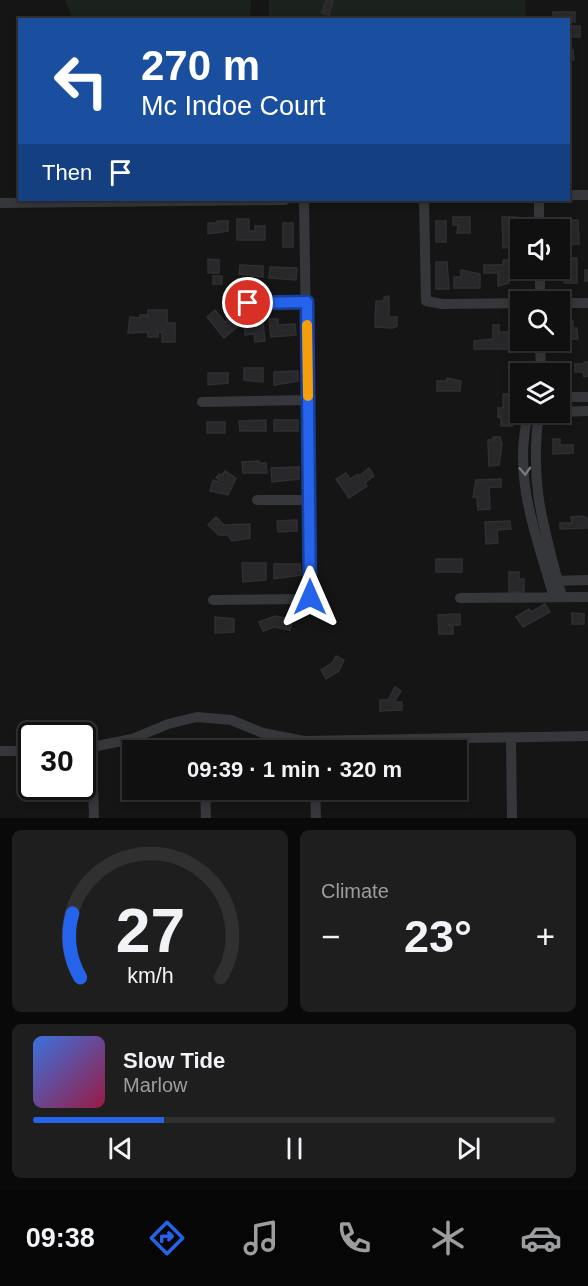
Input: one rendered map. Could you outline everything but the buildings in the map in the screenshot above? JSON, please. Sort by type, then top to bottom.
[{"type":"street","points":[[570,195],[588,195]]},
{"type":"street","points":[[0,203],[190,201]]},
{"type":"street","points":[[213,600],[307,598],[310,592],[304,201]]},
{"type":"street","points":[[424,201],[426,301],[442,304],[510,303]]},
{"type":"street","points":[[539,201],[539,219]]},
{"type":"street","points":[[248,303],[307,302]]},
{"type":"street","points":[[570,303],[588,303]]},
{"type":"street","points":[[570,398],[588,397]]},
{"type":"street","points":[[201,402],[308,400]]},
{"type":"street","points":[[570,412],[588,411]]},
{"type":"street","points":[[528,423],[524,459],[526,497],[538,550],[553,581]]},
{"type":"street","points":[[538,423],[535,456],[538,506],[558,597]]},
{"type":"street","points":[[257,500],[309,500]]},
{"type":"street","points":[[553,581],[588,580]]},
{"type":"street","points":[[460,598],[588,597]]},
{"type":"street","points":[[128,740],[168,724],[197,717],[220,718],[292,740]]},
{"type":"street","points":[[462,740],[588,736]]},
{"type":"street","points":[[511,738],[512,818]]},
{"type":"street","points":[[96,747],[122,741]]},
{"type":"street","points":[[0,752],[18,751]]},
{"type":"street","points":[[92,800],[94,818]]},
{"type":"street","points":[[205,800],[206,818]]},
{"type":"street","points":[[315,800],[316,818]]},
{"type":"shaded area","points":[[65,0],[251,0],[250,18],[73,18]]},
{"type":"shaded area","points":[[269,0],[525,0],[526,18],[269,18]]},
{"type":"slow traffic","points":[[307,325],[308,396]]},
{"type":"route","points":[[248,303],[307,302],[310,597]]}]
